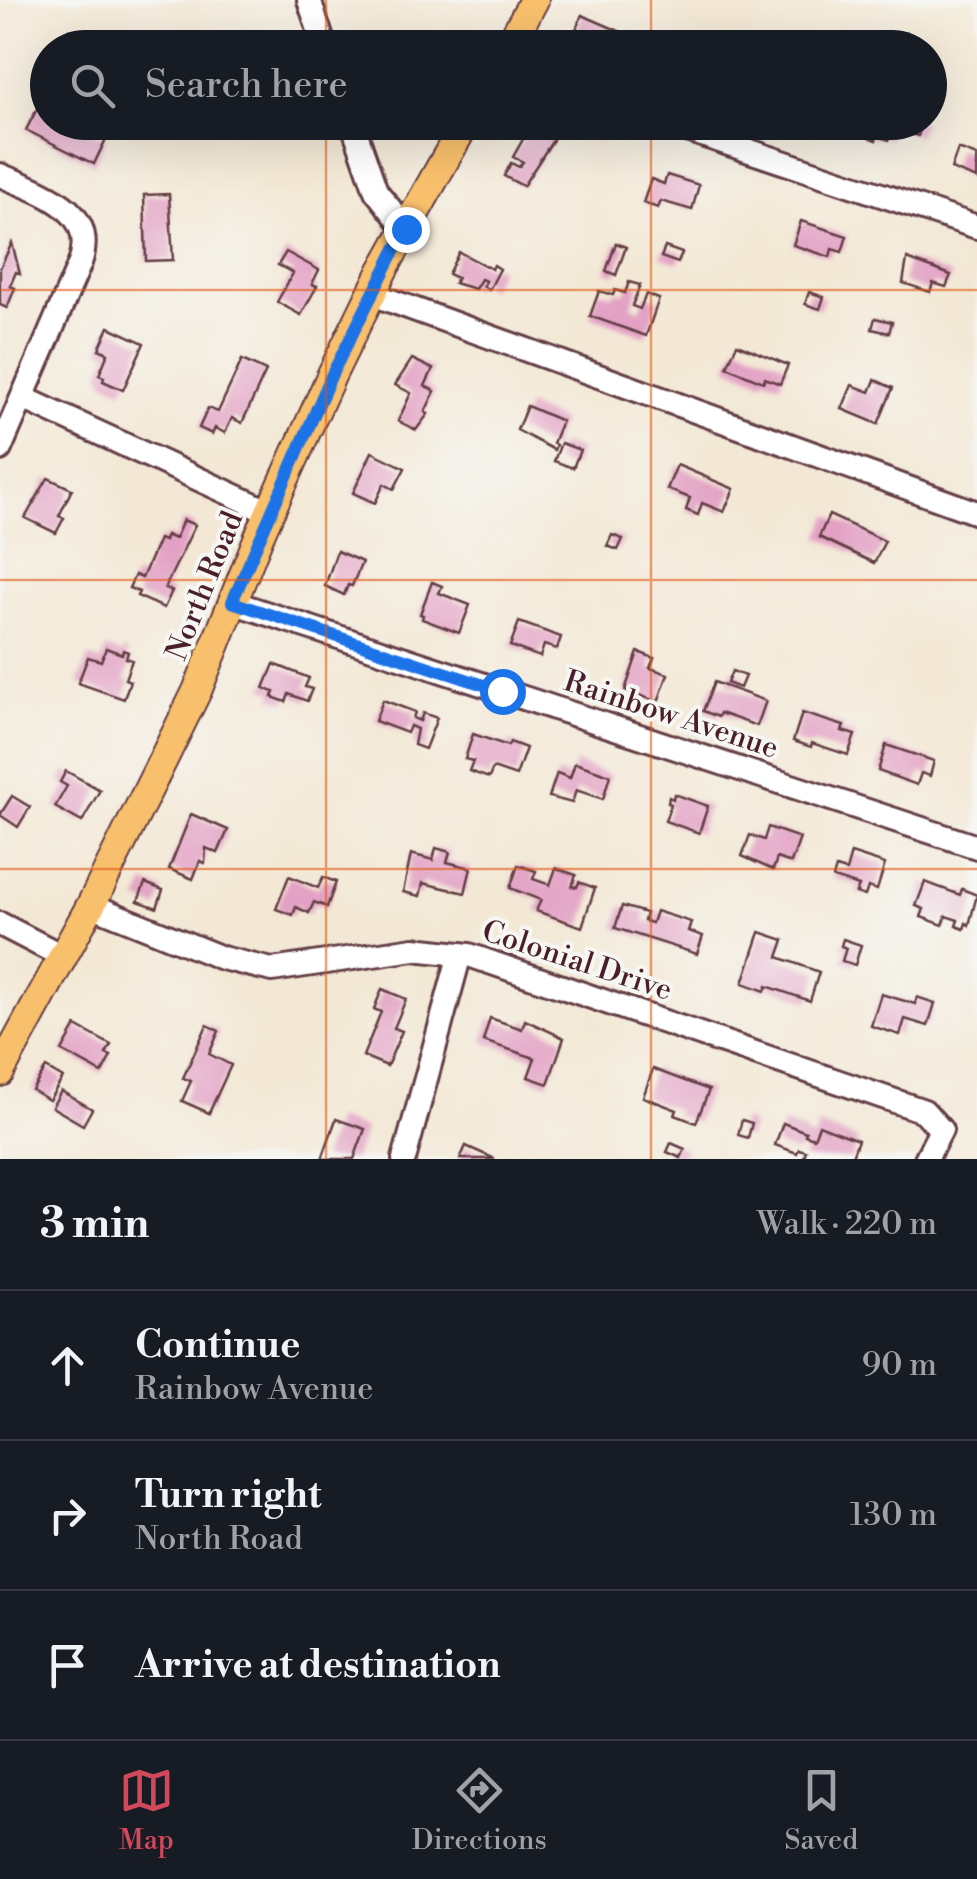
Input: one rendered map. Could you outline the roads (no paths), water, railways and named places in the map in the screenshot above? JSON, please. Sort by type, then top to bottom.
[{"type":"main road","points":[[518,30],[534,0]]},
{"type":"main road","name":"North Road","points":[[0,1072],[91,906],[196,691],[270,512],[372,294],[456,140]]},
{"type":"street","points":[[309,0],[320,30]]},
{"type":"street","points":[[358,140],[376,192],[406,229]]},
{"type":"street","points":[[717,140],[977,227]]},
{"type":"street","points":[[0,175],[68,208],[79,222],[84,238],[80,264],[0,449]]},
{"type":"street","points":[[372,294],[977,512]]},
{"type":"street","points":[[23,398],[270,512]]},
{"type":"street","name":"Rainbow Avenue","points":[[232,602],[977,847]]},
{"type":"street","name":"Colonial Drive","points":[[91,906],[222,958],[272,970],[414,949],[460,954],[924,1111],[941,1130],[926,1159]]},
{"type":"street","points":[[0,924],[64,957]]},
{"type":"street","points":[[404,1159],[460,954]]}]
